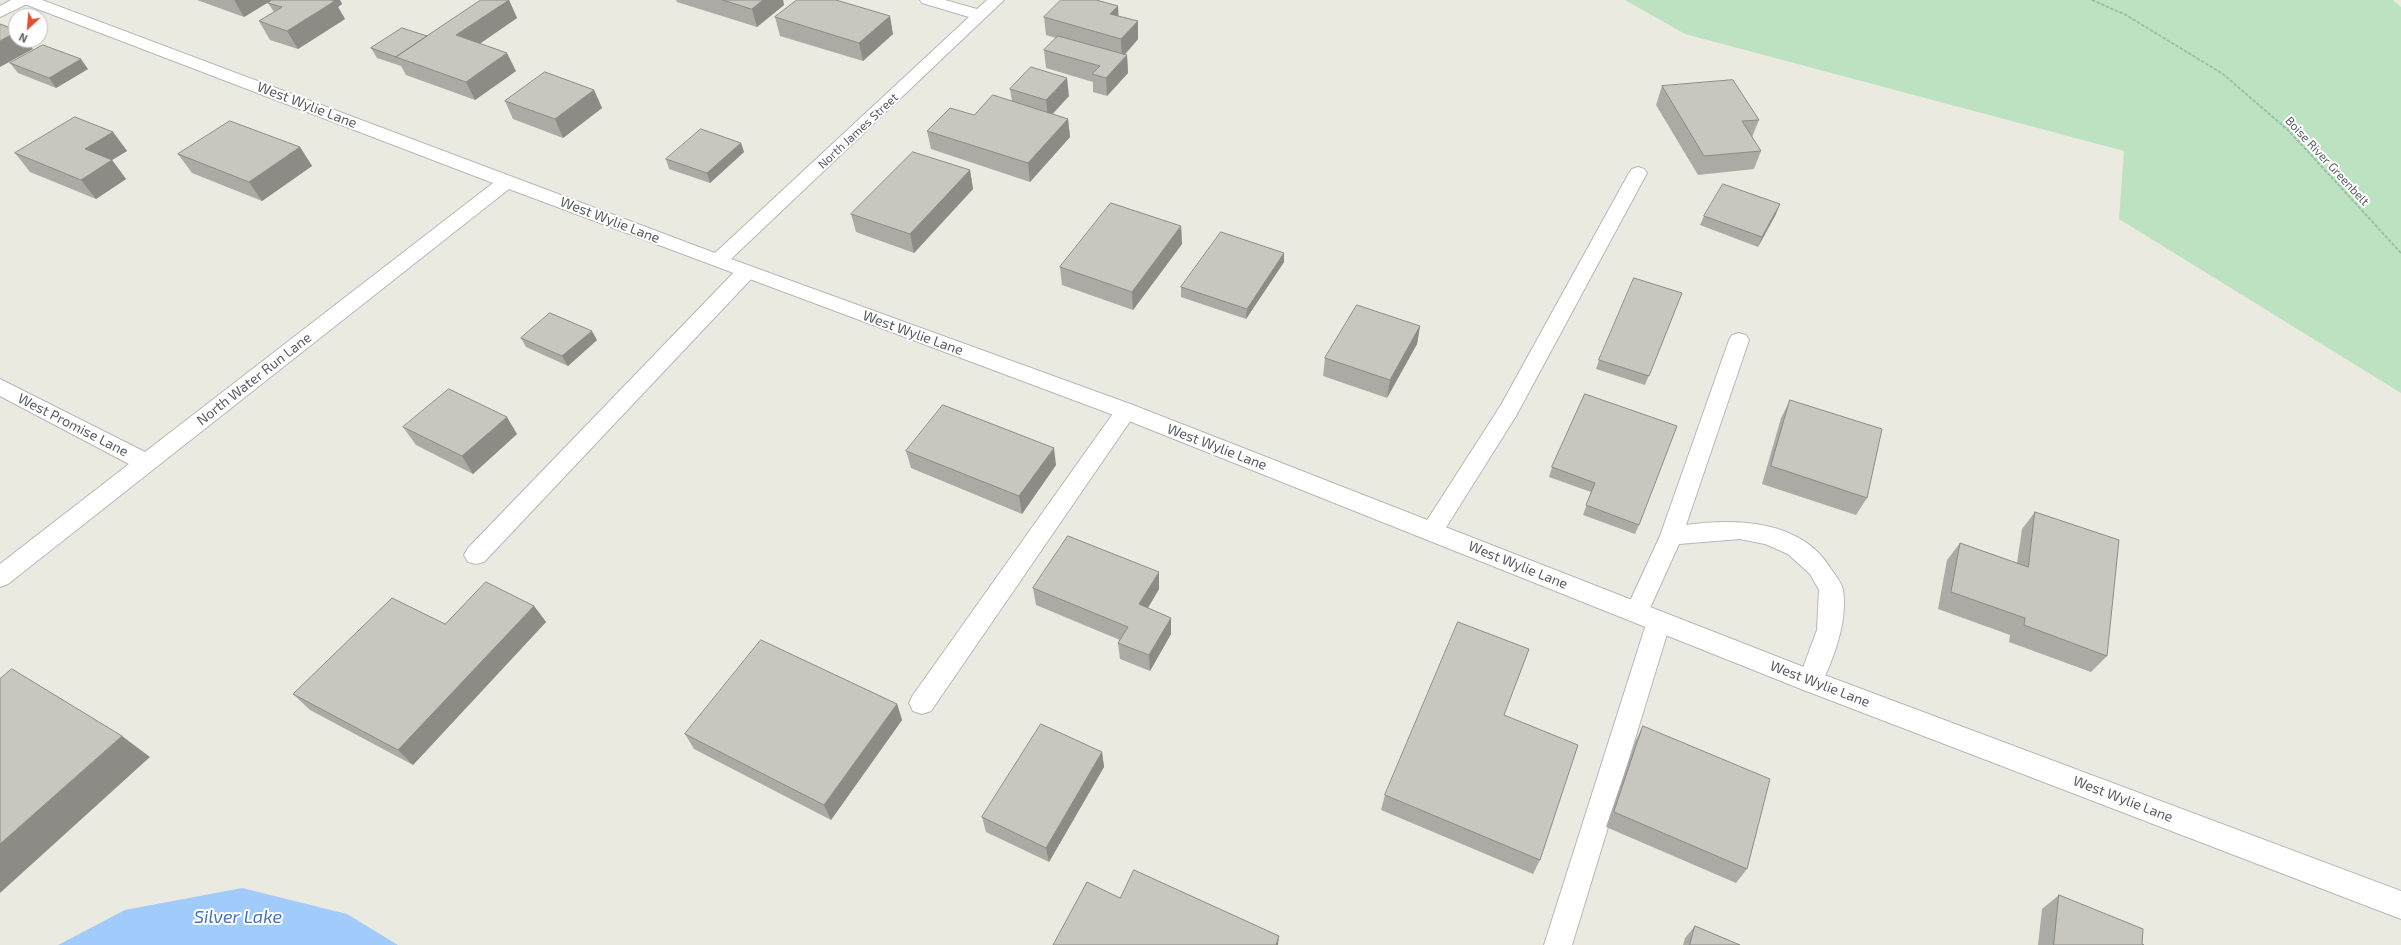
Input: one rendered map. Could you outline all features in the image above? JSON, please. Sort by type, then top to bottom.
[{"type":"street","points":[[0,12],[23,0]]},
{"type":"street","name":"West Wylie Lane","points":[[28,0],[746,272],[1126,411],[1810,681],[2401,905]]},
{"type":"street","points":[[928,0],[981,15]]},
{"type":"street","name":"North James Street","points":[[718,261],[996,0]]},
{"type":"street","points":[[1432,531],[1509,410],[1638,173]]},
{"type":"street","name":"North Water Run Lane","points":[[0,577],[507,181]]},
{"type":"street","points":[[476,555],[746,272]]},
{"type":"street","points":[[1558,945],[1671,536],[1739,340]]},
{"type":"street","name":"West Promise Lane","points":[[0,387],[147,463]]},
{"type":"street","points":[[922,703],[1126,411]]},
{"type":"street","points":[[1671,536],[1700,532],[1740,530],[1768,535],[1796,547],[1818,567],[1831,589],[1829,630],[1810,681]]},
{"type":"path","name":"Boise River Greenbelt","points":[[2092,0],[2126,15],[2223,74],[2289,131],[2401,253]]},
{"type":"green space","points":[[1625,0],[2393,0],[2401,7],[2401,393],[2119,219],[2124,151],[1685,34]]},
{"type":"water","name":"Silver Lake","points":[[242,888],[347,914],[398,945],[58,945],[125,910]]},
{"type":"building","points":[[272,0],[335,1],[287,31],[259,21],[282,7],[268,3]]},
{"type":"building","points":[[481,0],[509,0],[456,35],[507,53],[466,82],[396,57]]},
{"type":"building","points":[[723,0],[763,0],[752,9]]},
{"type":"building","points":[[797,0],[836,0],[890,16],[859,43],[775,17]]},
{"type":"building","points":[[1061,0],[1096,0],[1118,6],[1110,14],[1138,21],[1121,39],[1044,17]]},
{"type":"building","points":[[0,24],[8,27],[8,36],[0,41]]},
{"type":"building","points":[[402,28],[427,36],[396,57],[371,48]]},
{"type":"building","points":[[1058,36],[1127,55],[1106,78],[1092,74],[1100,66],[1044,50]]},
{"type":"building","points":[[48,47],[81,59],[49,78],[10,63],[38,48]]},
{"type":"building","points":[[1031,67],[1067,78],[1046,100],[1010,89]]},
{"type":"building","points":[[545,72],[594,90],[555,119],[505,101]]},
{"type":"building","points":[[1733,80],[1759,120],[1742,121],[1761,151],[1704,156],[1662,86]]},
{"type":"building","points":[[993,95],[1068,119],[1028,163],[927,131],[950,108],[974,115]]},
{"type":"building","points":[[75,117],[113,132],[85,149],[112,160],[81,180],[15,153]]},
{"type":"building","points":[[230,121],[300,147],[249,182],[178,154]]},
{"type":"building","points":[[701,129],[741,143],[707,173],[666,159]]},
{"type":"building","points":[[913,152],[970,170],[910,234],[851,214]]},
{"type":"building","points":[[1723,184],[1780,204],[1762,237],[1704,216]]},
{"type":"building","points":[[1111,203],[1181,226],[1132,292],[1060,267]]},
{"type":"building","points":[[1221,232],[1284,253],[1247,309],[1181,287]]},
{"type":"building","points":[[1634,278],[1682,293],[1649,376],[1599,360]]},
{"type":"building","points":[[1357,305],[1420,326],[1390,380],[1325,358]]},
{"type":"building","points":[[550,313],[592,331],[562,356],[521,338]]},
{"type":"building","points":[[449,389],[507,417],[462,456],[403,427]]},
{"type":"building","points":[[1585,394],[1677,426],[1639,525],[1586,505],[1595,483],[1552,467]]},
{"type":"building","points":[[1790,400],[1882,429],[1867,498],[1771,466]]},
{"type":"building","points":[[943,405],[1054,448],[1019,496],[906,451]]},
{"type":"building","points":[[2035,512],[2119,540],[2107,656],[2024,625],[2025,618],[1951,592],[1960,543],[2028,567]]},
{"type":"building","points":[[1068,536],[1159,572],[1139,604],[1171,618],[1149,655],[1118,643],[1128,627],[1033,588]]},
{"type":"building","points":[[486,582],[534,606],[398,750],[293,694],[392,598],[445,624]]},
{"type":"building","points":[[1458,622],[1529,649],[1504,715],[1578,745],[1540,860],[1385,795]]},
{"type":"building","points":[[761,640],[897,704],[824,805],[685,734]]},
{"type":"building","points":[[12,669],[122,736],[0,844],[0,679]]},
{"type":"building","points":[[1041,724],[1102,752],[1046,848],[982,817]]},
{"type":"building","points":[[1643,726],[1770,779],[1747,869],[1614,812]]},
{"type":"building","points":[[1134,870],[1279,936],[1276,945],[1053,945],[1087,882],[1120,898]]},
{"type":"building","points":[[2059,895],[2143,929],[2142,944],[2144,945],[2054,945]]},
{"type":"building","points":[[1695,926],[1740,945],[1690,945]]}]
